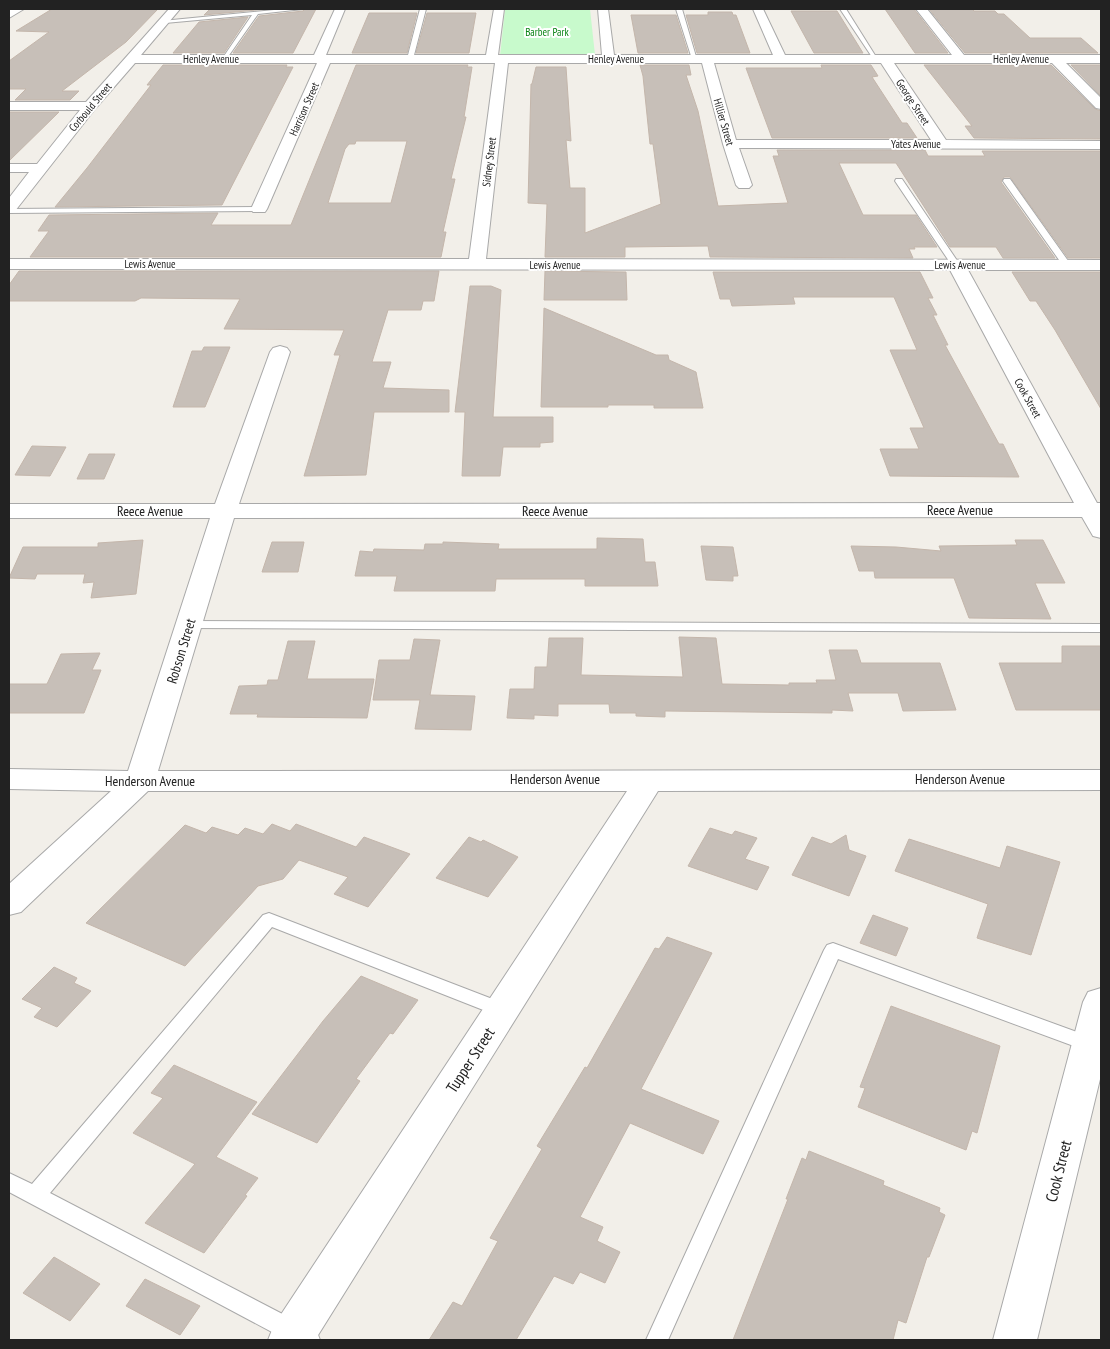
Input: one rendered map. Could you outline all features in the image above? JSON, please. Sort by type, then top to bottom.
[{"type":"street","points":[[9,15],[19,9]]},
{"type":"street","name":"Corbould Street","points":[[9,209],[39,168],[90,106],[175,9]]},
{"type":"street","name":"Harrison Street","points":[[259,209],[324,64],[320,55],[340,9]]},
{"type":"street","name":"Sidney Street","points":[[477,265],[497,59],[499,9]]},
{"type":"street","points":[[603,9],[608,59]]},
{"type":"street","points":[[758,9],[781,59]]},
{"type":"street","points":[[921,9],[961,59]]},
{"type":"street","name":"Henley Avenue","points":[[131,59],[1101,59]]},
{"type":"street","name":"Hillier Street","points":[[701,59],[744,185]]},
{"type":"street","name":"George Street","points":[[881,59],[940,144]]},
{"type":"street","points":[[1055,59],[1101,105]]},
{"type":"street","points":[[9,106],[90,106]]},
{"type":"street","name":"Yates Avenue","points":[[730,144],[1101,145]]},
{"type":"street","points":[[9,168],[39,168]]},
{"type":"street","name":"Lewis Avenue","points":[[9,264],[1101,265]]},
{"type":"street","name":"Cook Street","points":[[956,265],[1095,510],[1101,531]]},
{"type":"street","name":"Robson Street","points":[[9,903],[140,781],[224,512],[280,352]]},
{"type":"street","name":"Reece Avenue","points":[[9,511],[1095,510]]},
{"type":"street","name":"Henderson Avenue","points":[[9,779],[140,781],[1101,780]]},
{"type":"street","name":"Tupper Street","points":[[298,1338],[502,1010],[650,779]]},
{"type":"street","name":"Cook Street","points":[[1015,1340],[1101,1002]]},
{"type":"lane","points":[[165,21],[300,9]]},
{"type":"lane","points":[[410,59],[422,9]]},
{"type":"lane","points":[[679,9],[701,59]]},
{"type":"lane","points":[[843,9],[881,59]]},
{"type":"lane","points":[[225,59],[256,13]]},
{"type":"lane","points":[[899,181],[956,265]]},
{"type":"lane","points":[[1007,181],[1067,265]]},
{"type":"lane","points":[[9,209],[259,209]]},
{"type":"lane","points":[[189,626],[1101,628]]},
{"type":"lane","points":[[35,1196],[269,920],[502,1010]]},
{"type":"lane","points":[[657,1340],[833,950],[1090,1044]]},
{"type":"lane","points":[[9,1182],[298,1338]]},
{"type":"green space","name":"Barber Park","points":[[505,9],[590,9],[595,55],[500,56]]},
{"type":"building","points":[[52,9],[158,9],[126,42],[62,91],[79,91],[70,100],[15,100],[26,89],[9,89],[9,61],[49,32],[16,31]]},
{"type":"building","points":[[210,9],[267,9],[204,15]]},
{"type":"building","points":[[305,9],[316,9],[293,53],[233,53],[259,16],[303,11]]},
{"type":"building","points":[[885,9],[914,9],[948,53],[915,53]]},
{"type":"building","points":[[929,9],[995,11],[998,14],[1004,14],[1030,38],[1081,38],[1098,53],[965,53]]},
{"type":"building","points":[[791,11],[837,11],[863,53],[814,53]]},
{"type":"building","points":[[708,12],[732,12],[733,15],[736,15],[750,53],[697,53],[686,15],[708,15]]},
{"type":"building","points":[[369,13],[417,13],[407,53],[352,53]]},
{"type":"building","points":[[427,13],[476,13],[469,53],[416,53]]},
{"type":"building","points":[[631,15],[676,15],[688,53],[638,53]]},
{"type":"building","points":[[248,17],[224,53],[173,53],[199,22]]},
{"type":"building","points":[[163,65],[287,65],[286,67],[293,67],[222,205],[55,207],[151,85],[147,85]]},
{"type":"building","points":[[356,65],[468,65],[467,67],[472,67],[464,117],[466,117],[451,179],[455,179],[443,232],[446,232],[441,257],[30,257],[49,231],[38,231],[49,215],[218,213],[211,225],[291,225]],"holes":[[[356,141],[407,141],[391,203],[328,203],[345,149],[349,144],[355,144]]]},
{"type":"building","points":[[640,65],[689,65],[691,75],[686,75],[698,111],[718,206],[788,203],[773,156],[779,156],[777,150],[925,150],[928,156],[985,156],[982,151],[1101,151],[1101,258],[1068,258],[1010,177],[1004,177],[1001,182],[1055,258],[1003,258],[996,247],[950,247],[896,163],[839,163],[863,215],[916,215],[937,247],[914,247],[915,249],[909,249],[913,258],[710,257],[708,246],[625,247],[625,257],[545,257],[547,204],[528,203],[531,84],[536,67],[566,67],[571,141],[566,140],[570,188],[585,188],[585,233],[661,204],[653,144],[650,144],[643,76]]},
{"type":"building","points":[[821,65],[871,65],[878,76],[872,77],[902,123],[907,123],[917,138],[772,138],[746,68],[822,68]]},
{"type":"building","points":[[924,65],[1051,65],[1095,109],[1101,111],[1101,139],[974,138],[965,126],[972,126]]},
{"type":"building","points":[[1071,65],[1101,65],[1101,96]]},
{"type":"building","points":[[9,112],[59,112],[9,161]]},
{"type":"building","points":[[19,271],[439,271],[434,301],[423,301],[421,310],[388,310],[372,362],[391,362],[383,388],[449,390],[449,412],[374,412],[366,475],[304,476],[340,355],[334,355],[344,330],[224,329],[240,299],[141,298],[135,301],[9,301],[9,285]]},
{"type":"building","points":[[545,271],[626,272],[627,300],[544,300]]},
{"type":"building","points":[[713,272],[920,272],[933,298],[928,298],[937,315],[933,315],[948,345],[945,345],[999,444],[1003,444],[1019,477],[890,476],[880,449],[919,449],[910,428],[924,428],[890,350],[917,350],[894,297],[793,297],[795,304],[732,306],[730,299],[720,299]]},
{"type":"building","points":[[1012,272],[1101,272],[1101,409],[1055,330],[1036,301],[1030,301]]},
{"type":"building","points":[[470,286],[491,286],[501,290],[493,417],[553,417],[553,442],[540,443],[540,447],[503,447],[500,476],[462,476],[465,412],[455,412]]},
{"type":"building","points":[[544,308],[656,355],[668,355],[669,360],[696,372],[703,408],[654,408],[654,405],[541,407]]},
{"type":"building","points":[[204,347],[230,347],[205,407],[173,407],[192,351],[202,351]]},
{"type":"building","points":[[32,446],[66,447],[50,476],[15,475]]},
{"type":"building","points":[[89,454],[115,454],[104,479],[77,479]]},
{"type":"building","points":[[597,538],[643,539],[645,562],[655,562],[658,586],[585,586],[585,579],[496,579],[495,591],[394,591],[397,576],[355,576],[360,551],[373,552],[374,549],[424,550],[425,544],[443,544],[443,542],[499,544],[498,549],[597,549]]},
{"type":"building","points":[[143,540],[136,594],[91,598],[94,582],[83,583],[85,574],[37,574],[35,579],[9,578],[23,547],[98,547],[98,543]]},
{"type":"building","points":[[1015,540],[1043,540],[1065,583],[1035,583],[1051,619],[969,618],[954,578],[875,578],[874,571],[859,571],[851,546],[941,551],[939,546],[1017,545]]},
{"type":"building","points":[[272,542],[304,542],[298,572],[262,572]]},
{"type":"building","points":[[701,546],[733,547],[738,576],[733,576],[733,581],[706,580]]},
{"type":"building","points":[[679,637],[716,638],[722,684],[789,685],[789,683],[817,683],[816,680],[836,680],[829,650],[857,650],[861,663],[940,663],[956,710],[903,711],[898,693],[848,693],[853,711],[832,710],[832,713],[665,711],[665,717],[636,716],[636,713],[610,713],[609,704],[558,704],[558,716],[534,715],[534,719],[507,718],[510,689],[534,689],[535,667],[547,667],[549,638],[583,638],[581,675],[683,677]]},
{"type":"building","points":[[414,639],[440,640],[430,695],[475,696],[471,730],[415,729],[420,700],[373,700],[379,660],[410,660]]},
{"type":"building","points":[[288,641],[315,641],[307,679],[374,679],[367,718],[257,717],[258,714],[230,714],[239,686],[267,685],[268,680],[278,680]]},
{"type":"building","points":[[1062,646],[1101,646],[1101,710],[1016,710],[999,663],[1062,663]]},
{"type":"building","points":[[100,653],[92,670],[101,670],[84,713],[9,713],[9,684],[47,684],[61,654]]},
{"type":"building","points":[[272,824],[290,831],[296,824],[356,847],[364,837],[410,854],[368,907],[334,894],[348,877],[299,860],[283,879],[258,886],[185,966],[86,923],[185,825],[206,833],[212,827],[238,835],[245,828],[263,834]]},
{"type":"building","points":[[710,828],[732,835],[735,831],[757,838],[745,859],[769,867],[757,890],[688,866]]},
{"type":"building","points":[[846,835],[849,850],[866,856],[849,896],[792,875],[812,837],[831,844]]},
{"type":"building","points":[[469,837],[481,842],[483,840],[518,857],[488,897],[436,878]]},
{"type":"building","points":[[909,839],[1000,868],[1007,846],[1060,862],[1031,955],[977,938],[988,904],[895,871]]},
{"type":"building","points":[[873,915],[908,928],[896,956],[860,943]]},
{"type":"building","points":[[667,937],[712,953],[641,1089],[719,1121],[703,1154],[630,1123],[580,1217],[603,1227],[597,1241],[620,1252],[605,1283],[580,1272],[573,1284],[554,1276],[516,1340],[429,1340],[453,1302],[462,1306],[498,1241],[490,1238],[542,1149],[537,1146],[585,1067],[587,1068],[655,948],[659,949]]},
{"type":"building","points":[[54,967],[77,978],[74,983],[91,991],[57,1027],[34,1017],[42,1008],[22,999]]},
{"type":"building","points":[[361,976],[418,1000],[393,1034],[390,1033],[356,1079],[360,1081],[317,1143],[252,1114],[323,1021]]},
{"type":"building","points":[[891,1006],[1000,1046],[977,1133],[972,1131],[966,1150],[858,1107],[865,1088],[860,1087]]},
{"type":"building","points":[[174,1065],[257,1102],[216,1157],[258,1178],[245,1195],[247,1196],[204,1253],[145,1223],[195,1164],[133,1133],[163,1098],[151,1093]]},
{"type":"building","points":[[809,1151],[884,1181],[883,1185],[940,1208],[939,1212],[945,1215],[929,1257],[927,1257],[906,1323],[898,1320],[893,1340],[733,1340],[802,1158],[806,1160]]},
{"type":"building","points":[[54,1257],[100,1284],[70,1321],[23,1293]]},
{"type":"building","points":[[145,1279],[200,1306],[180,1335],[126,1306]]}]
